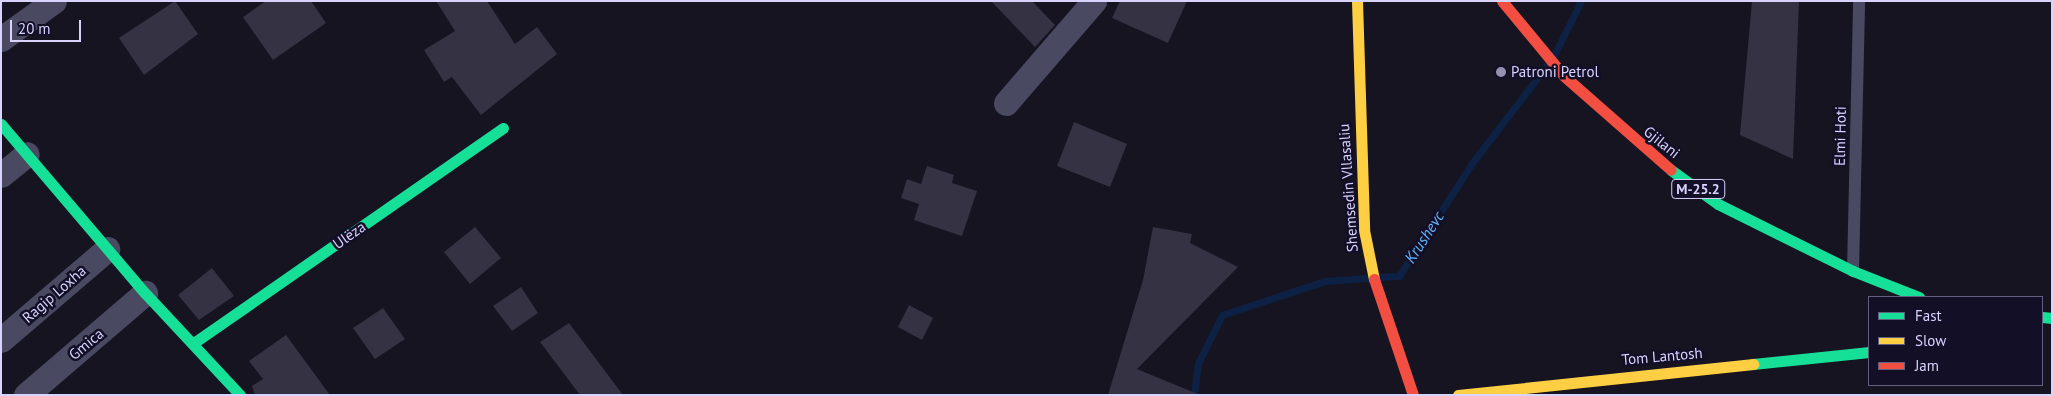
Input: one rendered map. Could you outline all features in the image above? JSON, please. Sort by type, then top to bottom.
[{"type":"street","points":[[1,39],[54,1]]},
{"type":"street","points":[[1006,103],[1094,1]]},
{"type":"street","name":"Shemsedin Vllasaliu","points":[[1357,1],[1360,158],[1369,260],[1377,292],[1413,395]]},
{"type":"street","name":"Gjilani","points":[[1502,1],[1564,76],[1653,157],[1718,204],[1854,271],[1917,296]]},
{"type":"street","points":[[1,124],[145,293],[195,342],[240,395]]},
{"type":"street","name":"Ulëza","points":[[195,342],[503,128]]},
{"type":"street","points":[[1,175],[27,154]]},
{"type":"street","name":"Ragip Loxha","points":[[1,340],[107,249]]},
{"type":"street","name":"Gmica","points":[[26,395],[145,293]]},
{"type":"street","name":"Tom Lantosh","points":[[1458,395],[1868,352]]},
{"type":"lane","name":"Elmi Hoti","points":[[1854,271],[1859,1]]},
{"type":"building","points":[[175,1],[198,34],[144,75],[119,38]]},
{"type":"building","points":[[266,1],[311,1],[326,23],[273,60],[243,17]]},
{"type":"building","points":[[436,1],[487,1],[515,44],[537,27],[557,54],[481,115],[452,77],[444,82],[424,50],[455,31]]},
{"type":"building","points":[[991,1],[1032,1],[1055,25],[1035,47]]},
{"type":"building","points":[[1120,1],[1187,1],[1168,43],[1112,18]]},
{"type":"building","points":[[1752,1],[1799,1],[1793,159],[1740,135]]},
{"type":"building","points":[[1074,122],[1127,144],[1110,187],[1057,166]]},
{"type":"building","points":[[927,166],[954,175],[952,183],[977,191],[962,236],[914,220],[919,204],[901,198],[907,179],[921,184]]},
{"type":"building","points":[[475,227],[501,258],[470,284],[444,252]]},
{"type":"building","points":[[1153,227],[1192,234],[1190,243],[1238,267],[1137,369],[1200,395],[1108,395],[1143,280]]},
{"type":"building","points":[[212,268],[234,296],[199,320],[178,295]]},
{"type":"building","points":[[521,287],[538,313],[512,331],[493,306]]},
{"type":"building","points":[[909,305],[933,318],[922,340],[898,327]]},
{"type":"building","points":[[383,308],[405,339],[375,359],[353,328]]},
{"type":"building","points":[[569,323],[623,395],[580,395],[540,342]]},
{"type":"building","points":[[286,335],[330,395],[255,395],[252,386],[263,379],[249,361]]},
{"type":"waterway","name":"Krushevc","points":[[1554,55],[1581,1]]},
{"type":"waterway","name":"Krushevc","points":[[1379,277],[1399,276],[1472,163],[1548,64]]},
{"type":"waterway","name":"Krushevc","points":[[1194,395],[1198,363],[1222,315],[1325,281],[1368,278]]},
{"type":"traffic: fast","points":[[1,124],[145,293],[240,395]]},
{"type":"traffic: fast","points":[[195,342],[503,128]]},
{"type":"traffic: fast","points":[[1671,170],[1718,204],[1853,271],[1916,296]]},
{"type":"traffic: fast","points":[[2043,317],[2052,318]]},
{"type":"traffic: fast","points":[[1753,364],[1868,352]]},
{"type":"traffic: slow","points":[[1357,1],[1364,230],[1374,279]]},
{"type":"traffic: slow","points":[[1458,395],[1753,364]]},
{"type":"traffic: jam","points":[[1502,1],[1564,76],[1671,170]]},
{"type":"traffic: jam","points":[[1374,279],[1413,395]]},
{"type":"place","name":"Patroni Petrol","points":[[1501,72]]}]
